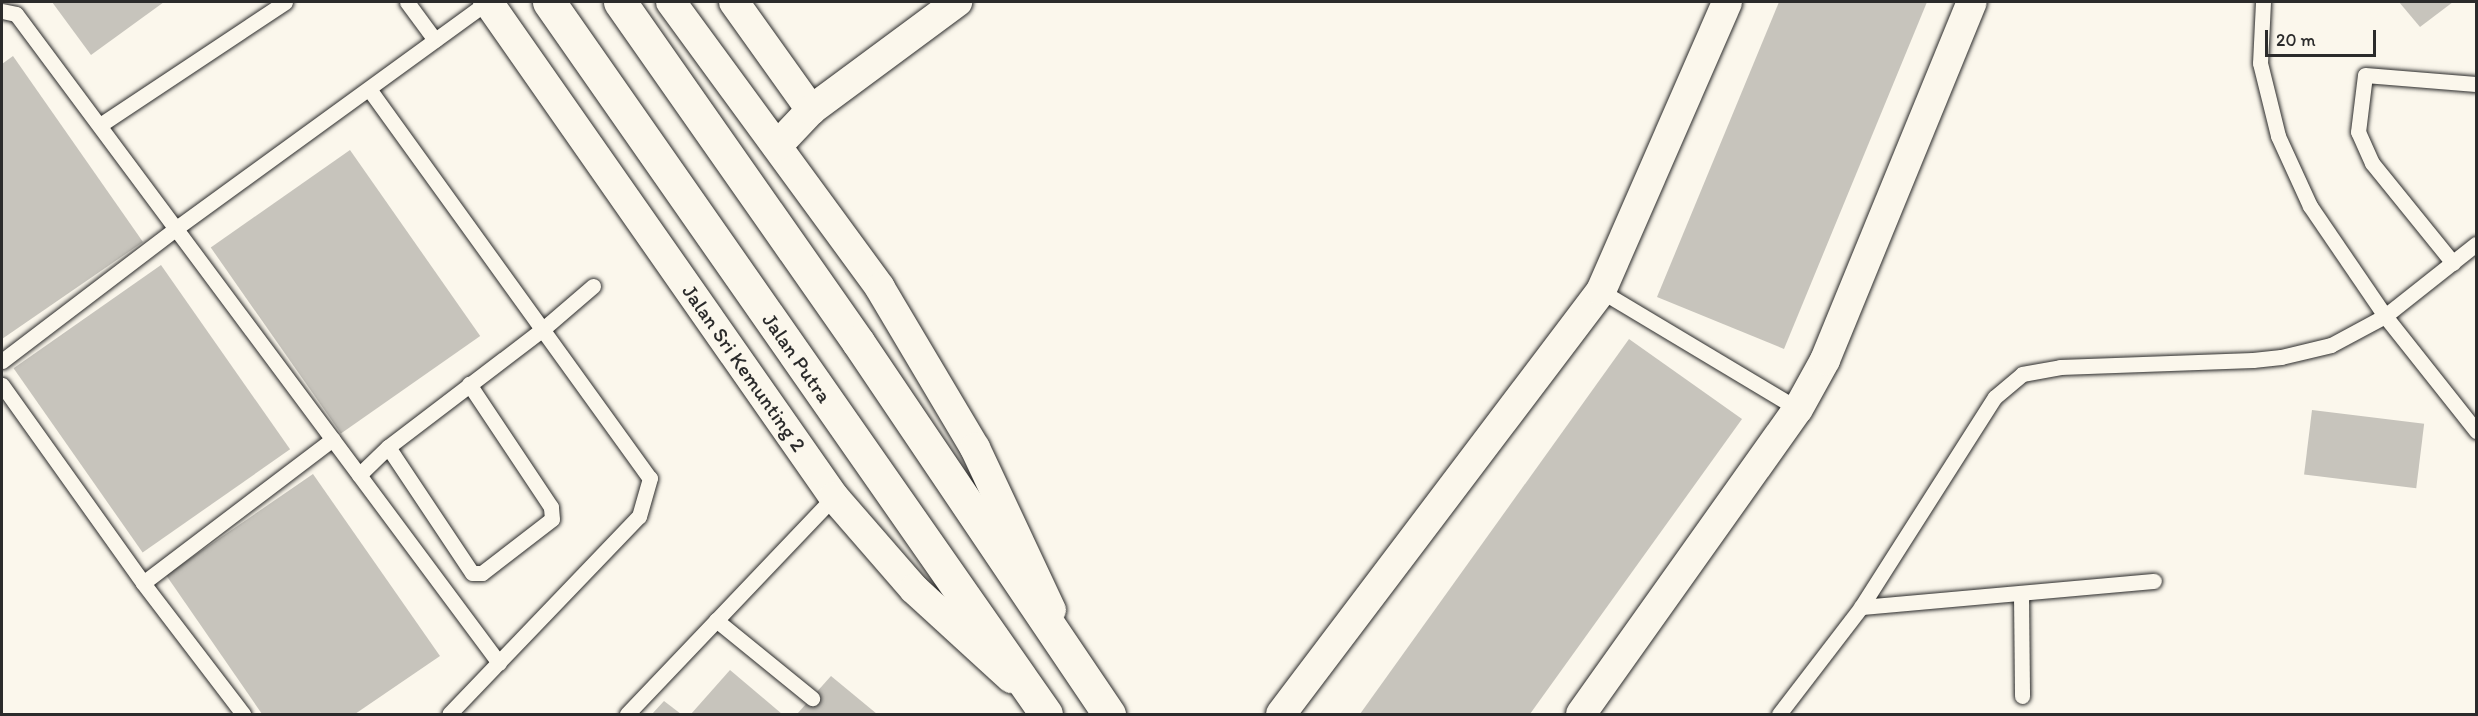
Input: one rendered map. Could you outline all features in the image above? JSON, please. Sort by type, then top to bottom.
[{"type":"main road","name":"Jalan Putra","points":[[549,2],[1042,711]]},
{"type":"main road","points":[[620,2],[858,342],[1109,714]]},
{"type":"street","name":"Jalan Sri Kemunting 2","points":[[488,2],[834,497],[914,589],[1042,711]]},
{"type":"street","points":[[670,2],[880,288],[975,448],[1080,670]]},
{"type":"street","points":[[734,2],[811,110]]},
{"type":"street","points":[[1281,714],[1601,291],[1727,2]]},
{"type":"street","points":[[1581,714],[1798,409],[1825,360],[1972,2]]},
{"type":"street","points":[[777,146],[811,110],[946,5]]},
{"type":"lane","points":[[99,125],[285,2]]},
{"type":"lane","points":[[407,2],[435,40]]},
{"type":"lane","points":[[2,361],[175,229],[488,2]]},
{"type":"lane","points":[[2264,2],[2260,63],[2278,136],[2310,206],[2385,316],[2476,430]]},
{"type":"lane","points":[[2,11],[16,14],[499,663]]},
{"type":"lane","points":[[2453,263],[2372,163],[2358,132],[2365,75],[2476,84]]},
{"type":"lane","points":[[369,88],[650,478],[639,516],[449,714]]},
{"type":"lane","points":[[1779,714],[1861,607],[1995,397],[2022,374],[2060,367],[2281,357],[2331,345],[2385,316],[2476,244]]},
{"type":"lane","points":[[359,475],[388,447],[543,329],[593,286]]},
{"type":"lane","points":[[1601,291],[1798,409]]},
{"type":"lane","points":[[388,447],[471,573],[482,573],[552,519],[551,507],[469,384]]},
{"type":"lane","points":[[2,385],[143,583],[243,714]]},
{"type":"lane","points":[[143,583],[333,439]]},
{"type":"lane","points":[[627,714],[834,497]]},
{"type":"lane","points":[[1861,607],[2021,595],[2154,581]]},
{"type":"lane","points":[[2021,595],[2022,696]]},
{"type":"lane","points":[[716,620],[812,698]]},
{"type":"building","points":[[52,2],[164,2],[91,55]]},
{"type":"building","points":[[1779,2],[1927,2],[1784,349],[1657,297]]},
{"type":"building","points":[[2399,2],[2453,2],[2420,27]]},
{"type":"building","points":[[13,56],[143,242],[2,339],[2,64]]},
{"type":"building","points":[[350,150],[480,336],[341,433],[211,248]]},
{"type":"building","points":[[161,265],[290,449],[143,553],[14,368]]},
{"type":"building","points":[[1629,339],[1742,419],[1530,714],[1360,714]]},
{"type":"building","points":[[2312,410],[2424,424],[2416,488],[2304,475]]},
{"type":"building","points":[[313,474],[440,656],[355,714],[262,714],[166,575]]},
{"type":"building","points":[[730,670],[782,714],[691,714]]},
{"type":"building","points":[[831,676],[877,714],[797,714]]},
{"type":"building","points":[[664,701],[681,714],[652,714]]}]
